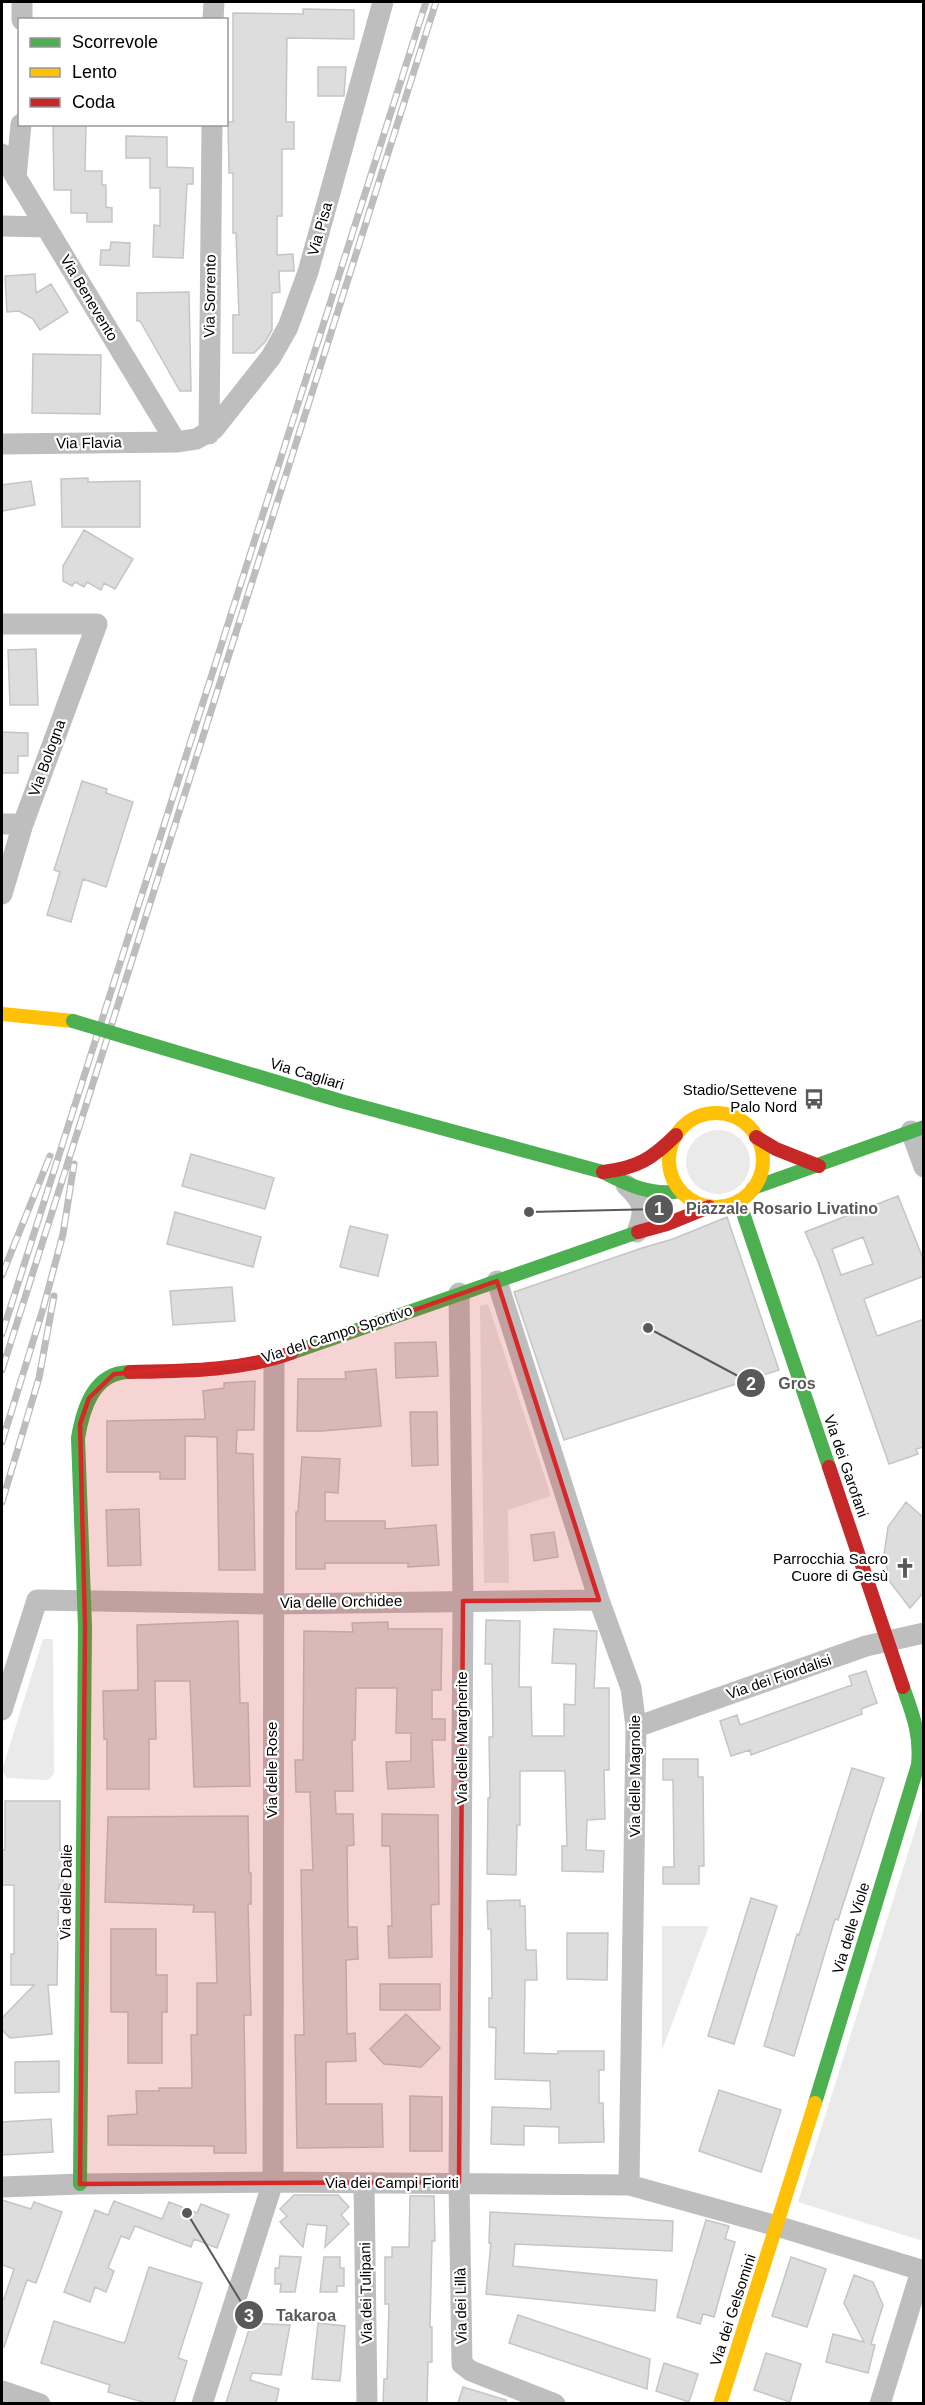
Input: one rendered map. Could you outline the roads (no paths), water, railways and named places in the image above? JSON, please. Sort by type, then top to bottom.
[{"type":"street","points":[[22,2],[22,18]]},
{"type":"street","points":[[213,18],[214,2]]},
{"type":"street","name":"Via Pisa","points":[[209,434],[271,357],[295,310],[308,272],[383,2]]},
{"type":"street","points":[[16,178],[21,126]]},
{"type":"street","name":"Via Sorrento","points":[[209,434],[212,126]]},
{"type":"street","name":"Via Benevento","points":[[2,154],[176,442]]},
{"type":"street","points":[[2,226],[46,227]]},
{"type":"street","points":[[176,442],[209,434]]},
{"type":"street","name":"Via Flavia","points":[[2,444],[176,442]]},
{"type":"street","name":"Via Bologna","points":[[2,624],[97,624],[23,824],[2,894]]},
{"type":"street","points":[[2,824],[23,824]]},
{"type":"street","name":"Via Cagliari","points":[[2,1014],[73,1021],[341,1101],[603,1172],[626,1185],[664,1195],[680,1191]]},
{"type":"street","points":[[756,1137],[762,1150],[763,1163],[760,1177],[753,1188],[739,1201],[724,1207],[709,1207],[688,1198],[680,1191],[672,1178],[669,1164],[670,1149],[676,1135],[694,1118],[716,1113],[739,1120],[756,1137],[776,1149],[819,1166]]},
{"type":"street","points":[[753,1188],[917,1129],[924,1167]]},
{"type":"street","name":"Via Cagliari","points":[[603,1172],[628,1169],[653,1158],[676,1135]]},
{"type":"street","points":[[626,1185],[638,1196],[643,1207],[640,1231]]},
{"type":"street","name":"Via del Campo Sportivo","points":[[640,1231],[671,1205],[680,1191]]},
{"type":"street","name":"Via dei Garofani","points":[[739,1201],[888,1640]]},
{"type":"street","name":"Via del Campo Sportivo","points":[[84,1600],[79,1431],[83,1411],[98,1385],[108,1377],[121,1372],[191,1371],[274,1359],[459,1293],[640,1231],[667,1224],[709,1207]]},
{"type":"street","name":"Via delle Magnolie","points":[[497,1281],[599,1600],[631,1688],[636,1727],[629,2185]]},
{"type":"street","name":"Via delle Margherite","points":[[459,1293],[463,1600],[459,2182]]},
{"type":"street","name":"Via delle Rose","points":[[202,2403],[273,2182],[274,1359]]},
{"type":"street","name":"Via delle Orchidee","points":[[2,1710],[37,1600],[272,1604],[599,1600]]},
{"type":"street","name":"Via delle Dalie","points":[[80,2184],[84,1600]]},
{"type":"street","name":"Via dei Fiordalisi","points":[[636,1727],[888,1640],[924,1633]]},
{"type":"street","name":"Via delle Viole","points":[[777,2226],[919,1760],[918,1732],[888,1640]]},
{"type":"street","name":"Via dei Campi Fioriti","points":[[2,2187],[273,2182],[629,2185],[777,2226],[922,2271]]},
{"type":"street","name":"Via dei Lillà","points":[[459,2182],[462,2364],[471,2371],[546,2402]]},
{"type":"street","name":"Via dei Tulipani","points":[[364,2183],[367,2403]]},
{"type":"street","name":"Via dei Gelsomini","points":[[720,2403],[777,2226]]},
{"type":"street","points":[[880,2403],[922,2271]]},
{"type":"street","points":[[2,2391],[40,2403]]},
{"type":"railway","points":[[2,1334],[426,2]]},
{"type":"railway","points":[[2,1370],[436,2]]},
{"type":"railway","points":[[2,1275],[50,1156]]},
{"type":"railway","points":[[2,1442],[43,1309],[63,1234],[74,1164]]},
{"type":"railway","points":[[2,1502],[39,1378],[54,1296]]},
{"type":"place","name":"Stadio/Settevene Palo Nord","points":[[814,1099]]},
{"type":"place","name":"Piazzale Rosario Livatino","points":[[529,1212]]},
{"type":"place","name":"Gros","points":[[648,1328]]},
{"type":"place","name":"Parrocchia Sacro Cuore di Gesù","points":[[905,1568]]},
{"type":"place","name":"Takaroa","points":[[187,2213]]}]
